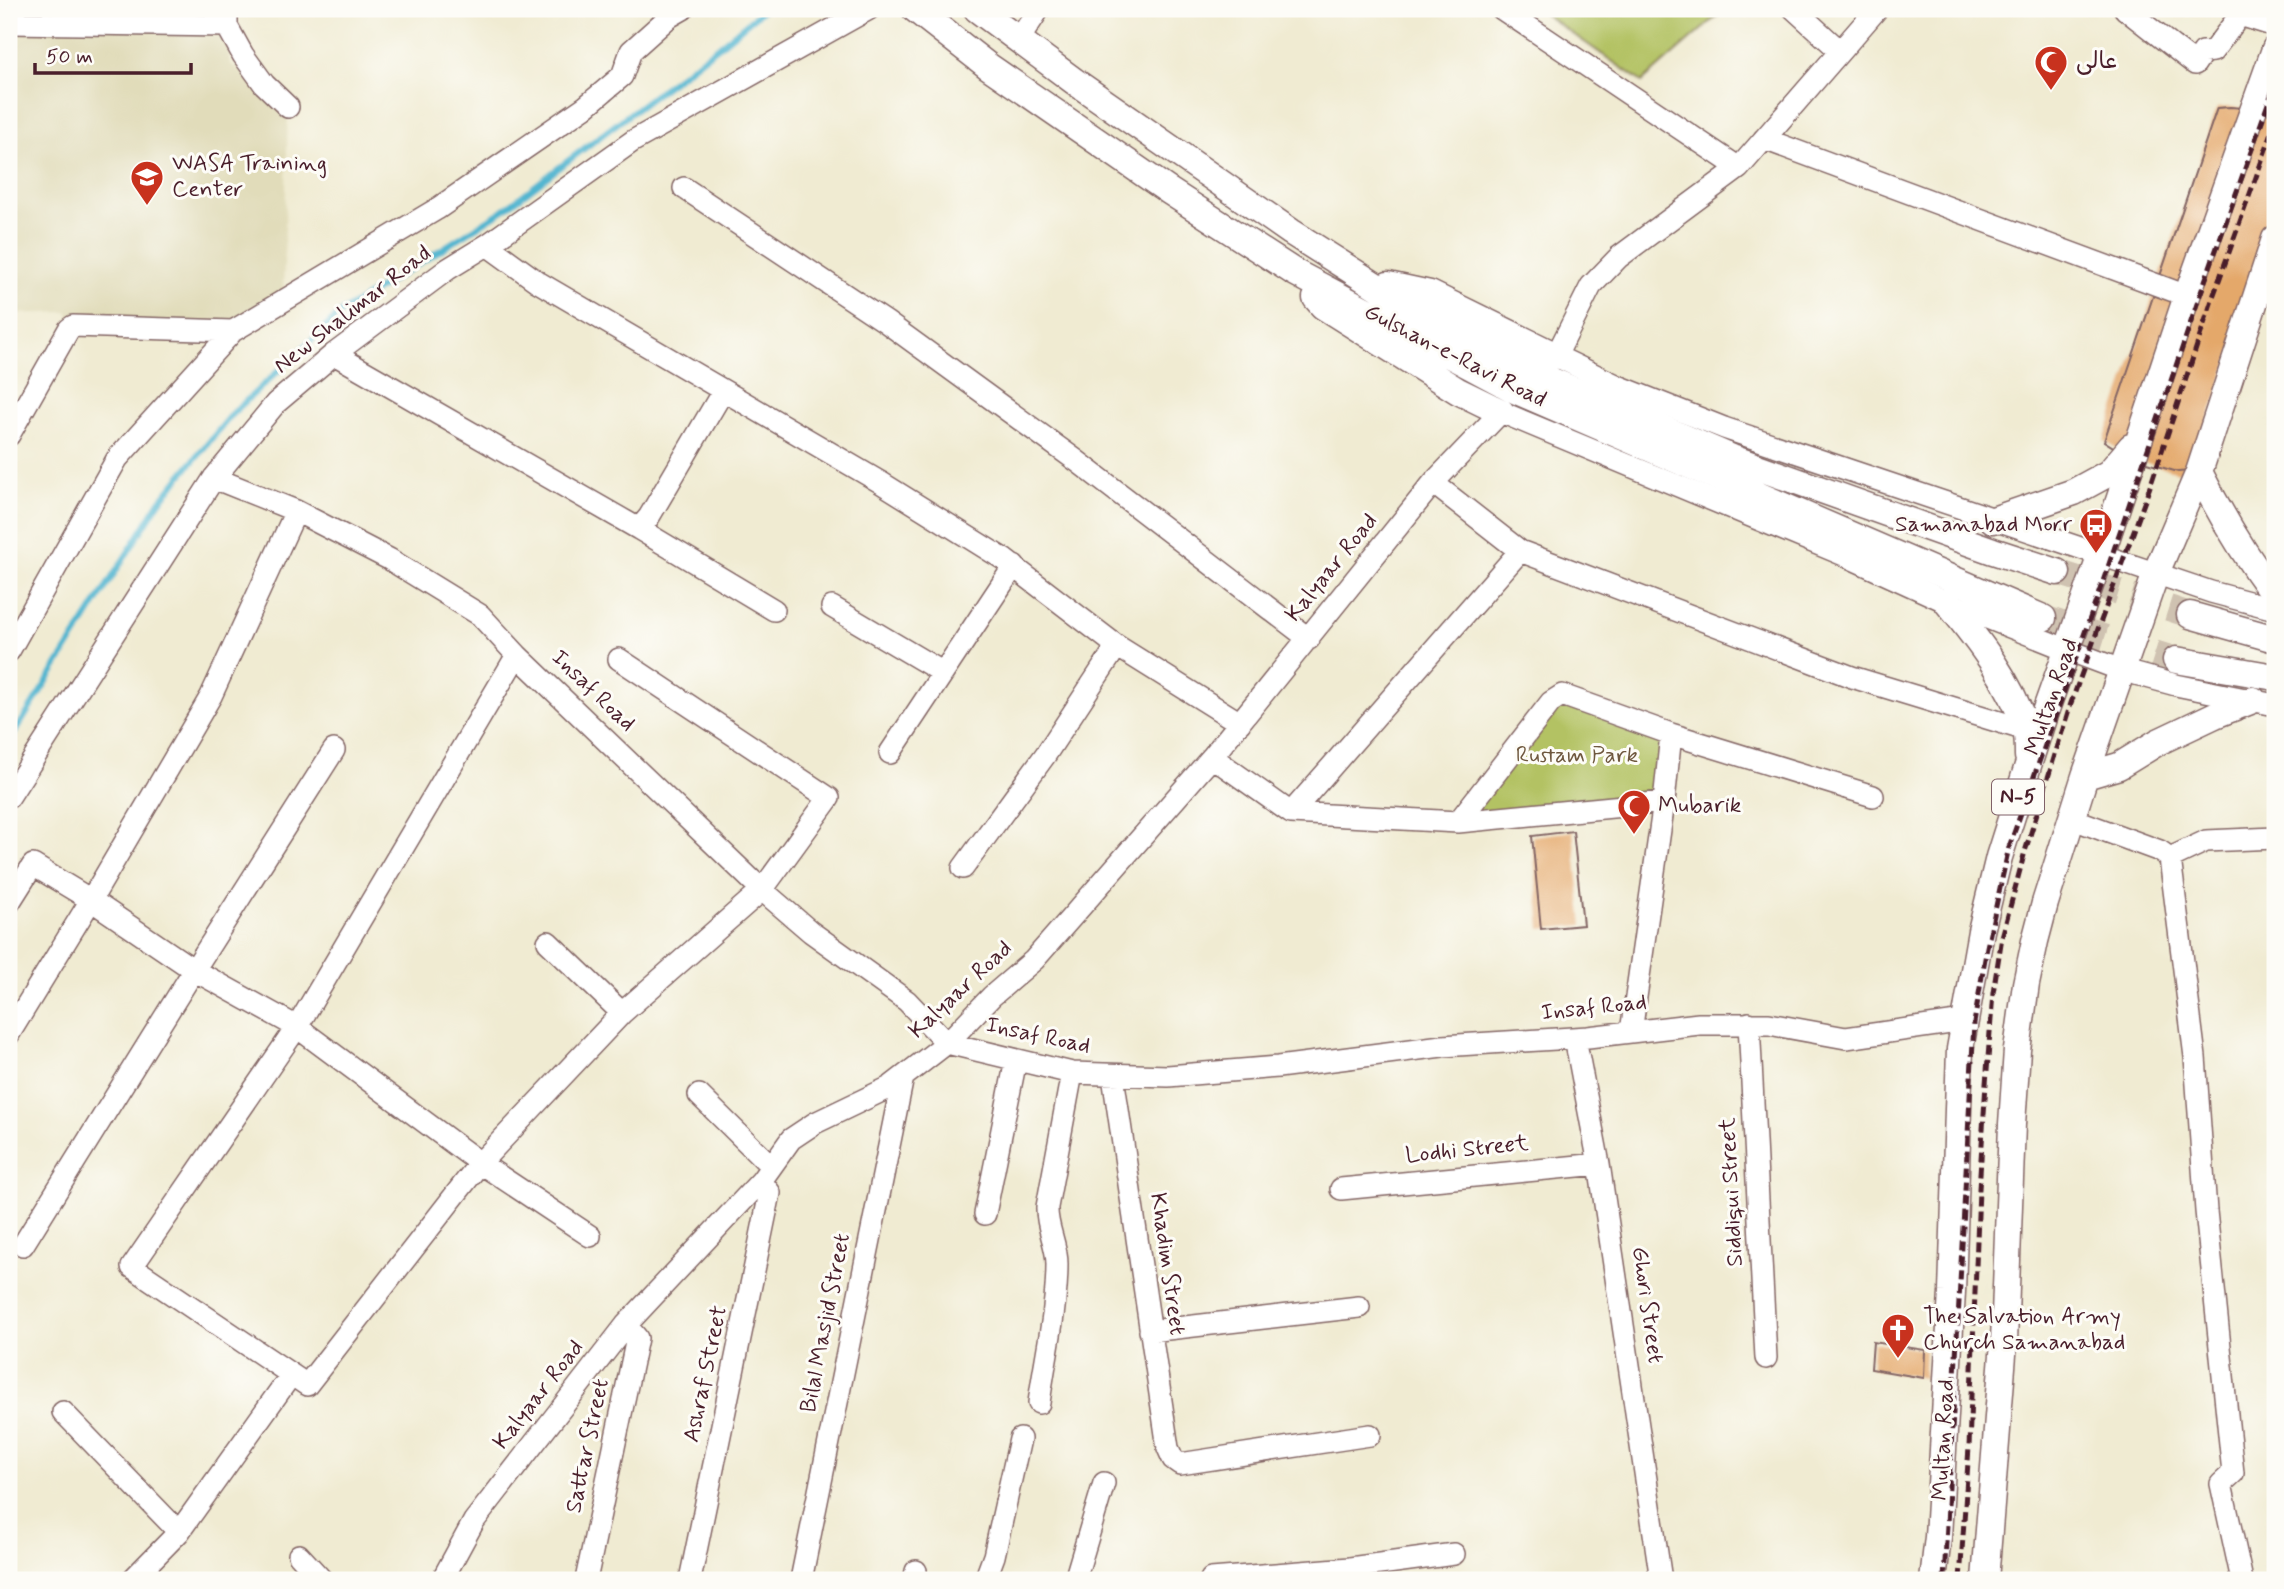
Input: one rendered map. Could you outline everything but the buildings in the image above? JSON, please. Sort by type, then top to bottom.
[{"type":"main road","name":"Gulshan-e-Ravi Road","points":[[915,9],[988,66],[1169,191],[1294,272],[1517,391],[2043,618]]},
{"type":"main road","name":"Gulshan-e-Ravi Road","points":[[977,9],[1056,68],[1291,232],[1406,305],[1529,370],[1732,458],[2057,572]]},
{"type":"main road","name":"Multan Road","points":[[1933,1580],[1938,1537],[1952,1292],[1960,1049],[1982,931],[1999,856],[2028,765],[2187,296],[2275,49]]},
{"type":"main road","points":[[1034,96],[1056,68]]},
{"type":"main road","name":"N-5","points":[[1984,1580],[2004,1342],[2017,1050],[2035,941],[2085,776],[2156,573],[2199,472],[2275,239]]},
{"type":"main road","points":[[1294,272],[1322,306],[1458,391],[1501,412]]},
{"type":"main road","points":[[1369,282],[1430,294],[1556,356]]},
{"type":"main road","points":[[1993,520],[2074,492],[2109,473],[2141,435]]},
{"type":"main road","points":[[2199,472],[2248,558],[2275,596]]},
{"type":"main road","points":[[1947,602],[1981,644],[2000,674],[2026,730],[2028,765]]},
{"type":"main road","points":[[2190,615],[2275,639]]},
{"type":"main road","points":[[2176,660],[2275,677]]},
{"type":"main road","points":[[2085,776],[2119,766],[2158,742],[2215,715],[2264,702]]},
{"type":"street","points":[[9,651],[117,459],[233,331],[437,209],[585,107],[622,76],[631,51],[669,17],[683,9]]},
{"type":"street","name":"New Shalimar Road","points":[[9,797],[215,478],[276,403],[334,354],[448,269],[487,245],[633,141],[869,9]]},
{"type":"street","points":[[1018,41],[1039,9]]},
{"type":"street","points":[[1502,9],[1739,168]]},
{"type":"street","points":[[1794,9],[1840,51]]},
{"type":"street","points":[[1877,9],[1739,168],[1619,257],[1591,286],[1556,356],[1618,386],[1724,428],[2211,593],[2275,609]]},
{"type":"street","points":[[2124,9],[2195,64],[2203,52],[2213,51],[2240,15],[2275,26]]},
{"type":"street","points":[[9,23],[227,17],[264,85],[288,107]]},
{"type":"street","points":[[1764,139],[2187,296]]},
{"type":"street","points":[[684,188],[886,323],[1077,461],[1309,639]]},
{"type":"street","points":[[487,245],[538,282],[880,482],[1014,566],[1117,646],[1240,723]]},
{"type":"street","points":[[9,435],[73,326],[233,331]]},
{"type":"street","points":[[334,354],[639,529],[774,610]]},
{"type":"street","points":[[639,529],[649,517],[723,391]]},
{"type":"street","points":[[1501,412],[1844,555],[1947,602],[2068,650],[2122,670],[2176,685],[2264,702]]},
{"type":"street","name":"Kalyaar Road","points":[[447,1579],[474,1521],[626,1325],[766,1174],[791,1139],[816,1123],[890,1087],[947,1043],[992,996],[1034,960],[1212,757],[1433,483],[1501,412]]},
{"type":"street","name":"Insaf Road","points":[[215,478],[296,511],[389,559],[480,615],[762,890],[811,932],[907,1001],[947,1043],[1072,1073],[1113,1076],[1182,1075],[1278,1067],[1443,1046],[1575,1038],[1699,1024],[1769,1024],[1846,1038],[1964,1021]]},
{"type":"street","points":[[1433,483],[1520,551],[1852,677],[2026,730]]},
{"type":"street","points":[[9,1034],[211,696],[296,511]]},
{"type":"street","points":[[1291,813],[1520,551]]},
{"type":"street","points":[[890,753],[1014,566]]},
{"type":"street","points":[[832,607],[942,672]]},
{"type":"street","points":[[963,868],[1046,754],[1117,646]]},
{"type":"street","points":[[517,654],[298,1027],[132,1267],[307,1385],[480,1163],[622,1013],[762,890],[829,798],[619,659]]},
{"type":"street","points":[[1458,822],[1551,702],[1562,695],[1671,734],[1873,796]]},
{"type":"street","points":[[1631,1032],[1664,802],[1671,734]]},
{"type":"street","points":[[23,1245],[334,750]]},
{"type":"street","points":[[1212,757],[1291,813],[1458,822],[1664,802]]},
{"type":"street","points":[[2073,818],[2160,851],[2170,858],[2195,1058],[2206,1211],[2233,1473],[2221,1484],[2242,1580]]},
{"type":"street","points":[[2170,858],[2206,841],[2275,838]]},
{"type":"street","points":[[9,903],[33,865],[91,900],[194,970],[298,1027],[480,1163],[590,1236]]},
{"type":"street","points":[[548,942],[622,1013]]},
{"type":"street","name":"Siddiqui Street","points":[[1749,1023],[1766,1358]]},
{"type":"street","name":"Ghori Street","points":[[1575,1038],[1599,1164],[1661,1580]]},
{"type":"street","points":[[985,1214],[1016,1060]]},
{"type":"street","points":[[1039,1403],[1057,1262],[1054,1236],[1046,1220],[1047,1207],[1072,1073]]},
{"type":"street","name":"Khadim Street","points":[[1113,1076],[1168,1448],[1173,1460],[1181,1464],[1370,1436]]},
{"type":"street","name":"Bilal Masjid Street","points":[[801,1580],[903,1077]]},
{"type":"street","points":[[699,1094],[766,1174]]},
{"type":"street","name":"Lodhi Street","points":[[1341,1189],[1599,1164]]},
{"type":"street","name":"Ashraf Street","points":[[690,1580],[770,1193],[766,1174]]},
{"type":"street","points":[[1150,1331],[1359,1307]]},
{"type":"street","name":"Sattar Street","points":[[586,1580],[637,1338],[626,1325]]},
{"type":"street","points":[[132,1580],[179,1532],[291,1374]]},
{"type":"street","points":[[63,1412],[179,1532]]},
{"type":"street","points":[[985,1580],[994,1556],[1020,1439]]},
{"type":"street","points":[[1075,1580],[1104,1483]]},
{"type":"street","points":[[1211,1579],[1352,1574],[1454,1554]]},
{"type":"street","points":[[299,1555],[322,1580]]},
{"type":"shaded area","name":"WASA Training Center","points":[[9,22],[224,24],[230,63],[288,112],[283,301],[233,331],[73,326],[67,312],[9,314]]},
{"type":"green space","points":[[1537,9],[1725,9],[1642,82]]},
{"type":"green space","name":"Rustam Park","points":[[1551,702],[1671,734],[1660,802],[1458,822]]},
{"type":"waterway","points":[[9,742],[160,501],[233,413],[342,312],[502,211],[764,9]]},
{"type":"tunnel","points":[[2057,572],[2190,615]]},
{"type":"tunnel","points":[[2043,618],[2176,660]]},
{"type":"railway","points":[[1944,1580],[1974,1023],[2009,847],[2275,84]]},
{"type":"railway","points":[[1960,1580],[1969,1447],[1979,1189],[1993,993],[2002,937],[2071,703],[2152,481],[2213,297],[2275,124]]},
{"type":"place","name":"عالی","points":[[2051,92]]},
{"type":"place","name":"WASA Training Center","points":[[147,207]]},
{"type":"place","name":"Samanabad Morr","points":[[2096,555]]},
{"type":"place","name":"Mubarik","points":[[1634,836]]},
{"type":"place","name":"The Salvation Army Church Samanabad","points":[[1898,1360]]}]
